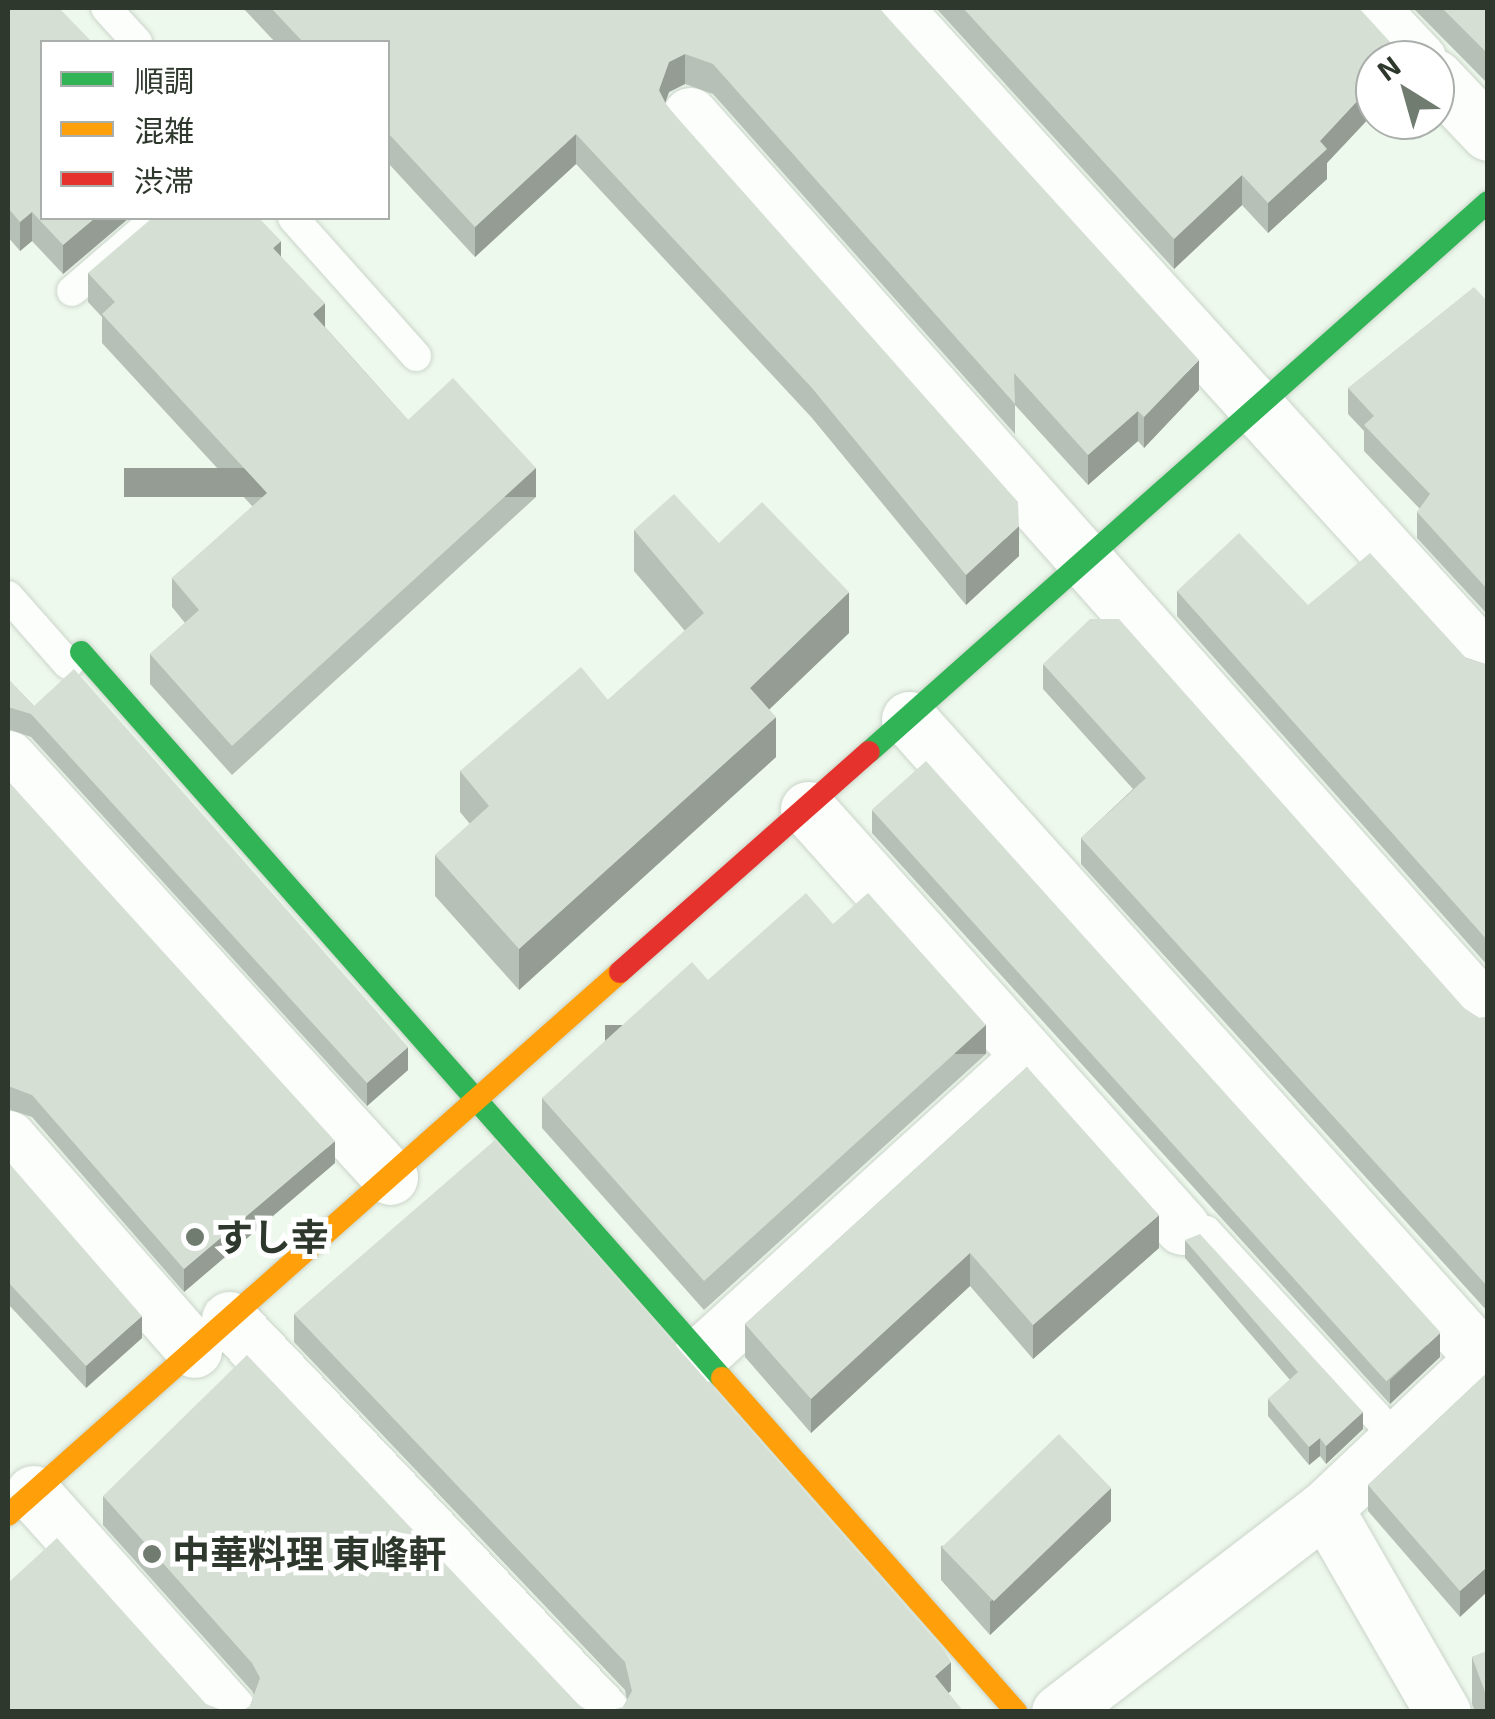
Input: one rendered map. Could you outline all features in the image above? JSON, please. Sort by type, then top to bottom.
[{"type":"street","points":[[894,8],[1260,405],[1488,662]]},
{"type":"street","points":[[1370,8],[1400,40]]},
{"type":"street","points":[[1455,98],[1488,133]]},
{"type":"street","points":[[690,115],[1082,565],[1488,1014]]},
{"type":"street","points":[[229,1712],[20,1504],[1488,202]]},
{"type":"street","points":[[74,658],[476,1100],[1016,1712]]},
{"type":"street","points":[[909,719],[1485,1356],[1325,1508],[1058,1712]]},
{"type":"street","points":[[8,758],[390,1177]]},
{"type":"street","points":[[808,809],[1182,1227]]},
{"type":"street","points":[[701,1355],[1029,1058]]},
{"type":"street","points":[[8,1138],[602,1712]]},
{"type":"street","points":[[1325,1508],[1444,1712]]},
{"type":"lane","points":[[106,8],[135,40]]},
{"type":"lane","points":[[72,291],[155,220]]},
{"type":"lane","points":[[295,220],[416,356]]},
{"type":"lane","points":[[8,596],[74,658]]},
{"type":"lane","points":[[1182,1227],[1206,1231],[1397,1439]]},
{"type":"building","points":[[8,8],[59,8],[90,40],[40,40],[40,220],[93,220],[63,245],[32,212],[20,222],[8,208]]},
{"type":"building","points":[[271,8],[879,8],[1199,360],[1144,417],[1138,411],[1088,455],[1014,373],[1015,404],[713,64],[685,54],[669,62],[659,90],[667,106],[1018,502],[1019,526],[966,575],[812,388],[576,134],[475,227],[390,135],[390,40],[301,40]]},
{"type":"building","points":[[963,8],[1359,8],[1388,40],[1355,40],[1355,103],[1320,141],[1327,149],[1268,203],[1242,175],[1174,239]]},
{"type":"building","points":[[1442,8],[1488,8],[1488,54]]},
{"type":"building","points":[[150,220],[261,220],[281,241],[273,248],[325,303],[313,314],[408,420],[453,378],[536,468],[232,746],[150,654],[199,610],[172,578],[267,493],[102,314],[115,302],[88,273]]},
{"type":"building","points":[[1474,287],[1488,302],[1488,590],[1417,512],[1430,494],[1364,425],[1374,416],[1348,388]]},
{"type":"building","points":[[674,494],[719,543],[762,502],[849,592],[750,688],[776,717],[519,949],[435,855],[489,806],[460,771],[581,667],[608,700],[704,613],[634,530]]},
{"type":"building","points":[[1239,533],[1308,605],[1370,553],[1466,658],[1488,665],[1488,941],[1177,591]]},
{"type":"building","points":[[1090,619],[1119,619],[1465,1009],[1479,1018],[1488,1017],[1488,1287],[1081,838],[1146,778],[1043,664]]},
{"type":"building","points":[[74,669],[408,1047],[367,1083],[31,714],[8,707],[8,679],[34,706]]},
{"type":"building","points":[[926,761],[1441,1332],[1386,1381],[872,810]]},
{"type":"building","points":[[8,781],[335,1141],[184,1269],[32,1095],[8,1086]]},
{"type":"building","points":[[806,893],[833,924],[868,893],[986,1025],[704,1281],[542,1098],[692,962],[708,980]]},
{"type":"building","points":[[1027,1067],[1159,1215],[1033,1325],[970,1253],[811,1399],[745,1324]]},
{"type":"building","points":[[495,1140],[944,1650],[951,1662],[935,1676],[964,1712],[603,1712],[623,1707],[632,1691],[625,1662],[294,1314]]},
{"type":"building","points":[[8,1162],[142,1316],[86,1366],[8,1282]]},
{"type":"building","points":[[1200,1234],[1363,1412],[1326,1446],[1320,1438],[1309,1447],[1268,1399],[1298,1372],[1185,1240]]},
{"type":"building","points":[[247,1355],[579,1705],[590,1712],[240,1712],[250,1706],[260,1678],[252,1663],[103,1496]]},
{"type":"building","points":[[1488,1372],[1488,1566],[1460,1591],[1368,1485]]},
{"type":"building","points":[[1059,1434],[1111,1488],[994,1601],[942,1547]]},
{"type":"building","points":[[57,1538],[206,1704],[227,1712],[8,1712],[8,1583]]},
{"type":"building","points":[[1488,1651],[1488,1700],[1472,1657]]},
{"type":"traffic: fast","points":[[869,752],[1488,202]]},
{"type":"traffic: fast","points":[[81,652],[722,1378]]},
{"type":"traffic: slow","points":[[8,1515],[620,972]]},
{"type":"traffic: slow","points":[[722,1378],[1016,1712]]},
{"type":"traffic: jam","points":[[620,972],[869,752]]},
{"type":"place","name":"すし幸","points":[[195,1237]]},
{"type":"place","name":"中華料理 東峰軒","points":[[152,1554]]}]
